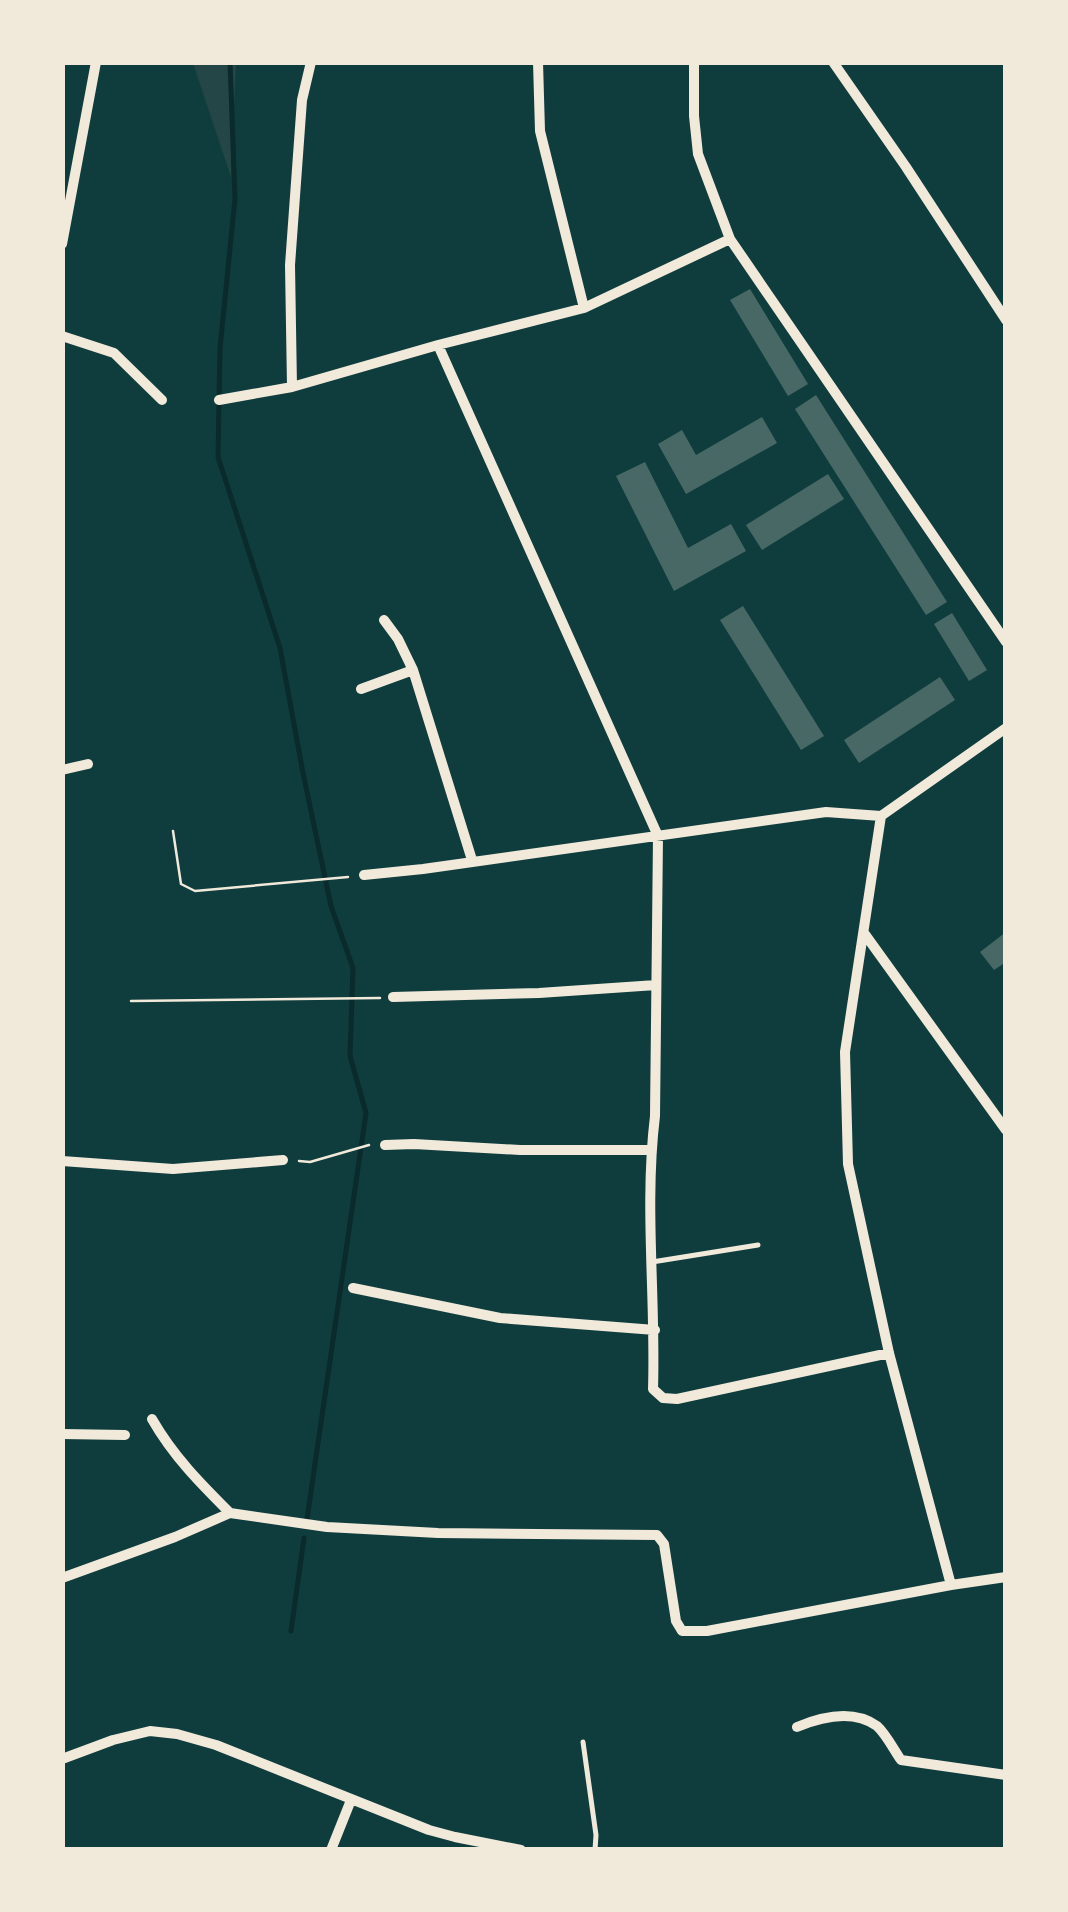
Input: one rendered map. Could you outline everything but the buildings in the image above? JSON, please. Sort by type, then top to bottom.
[{"type":"street","points":[[62,244],[96,62]]},
{"type":"street","points":[[292,387],[290,265],[302,100],[311,62]]},
{"type":"street","points":[[538,62],[540,132],[584,308]]},
{"type":"street","points":[[694,62],[698,154],[730,239],[1006,642]]},
{"type":"street","points":[[833,62],[1006,320]]},
{"type":"street","points":[[219,400],[292,387],[584,308],[730,239]]},
{"type":"street","points":[[62,336],[114,353],[162,400]]},
{"type":"street","points":[[438,345],[658,836],[655,1116],[650,1150],[653,1389],[663,1398],[676,1399],[889,1353]]},
{"type":"street","points":[[384,620],[398,638],[412,670],[472,860]]},
{"type":"street","points":[[361,688],[412,670]]},
{"type":"street","points":[[364,874],[826,812],[880,816],[1006,728]]},
{"type":"street","points":[[62,770],[88,764]]},
{"type":"street","points":[[880,816],[846,1052],[848,1164],[889,1353],[951,1585]]},
{"type":"street","points":[[864,933],[1006,1130]]},
{"type":"street","points":[[394,998],[656,985]]},
{"type":"street","points":[[385,1145],[650,1150]]},
{"type":"street","points":[[62,1161],[173,1169],[282,1160]]},
{"type":"street","points":[[353,1288],[500,1318],[655,1330]]},
{"type":"street","points":[[152,1420],[188,1471],[230,1514]]},
{"type":"street","points":[[62,1434],[125,1435]]},
{"type":"street","points":[[62,1578],[230,1514],[327,1527],[438,1533],[657,1534],[664,1544],[676,1621],[682,1631],[707,1632],[1006,1577]]},
{"type":"street","points":[[797,1727],[822,1717],[856,1717],[878,1727],[901,1760],[1006,1774]]},
{"type":"street","points":[[62,1759],[150,1731],[177,1734],[216,1745],[454,1837],[521,1850]]},
{"type":"street","points":[[331,1850],[352,1800]]},
{"type":"lane","points":[[652,1262],[758,1245]]},
{"type":"lane","points":[[583,1742],[596,1835],[594,1850]]},
{"type":"path","points":[[173,831],[180,884],[195,891],[316,882],[364,874]]},
{"type":"path","points":[[131,1001],[394,998]]},
{"type":"path","points":[[282,1160],[310,1162],[366,1145]]},
{"type":"shaded area","points":[[193,63],[236,63],[231,177]]},
{"type":"waterway","points":[[230,62],[235,199],[220,348],[218,457],[280,648],[331,906],[353,968],[350,1056],[366,1113],[307,1519]]},
{"type":"waterway","points":[[291,1631],[304,1538]]}]
